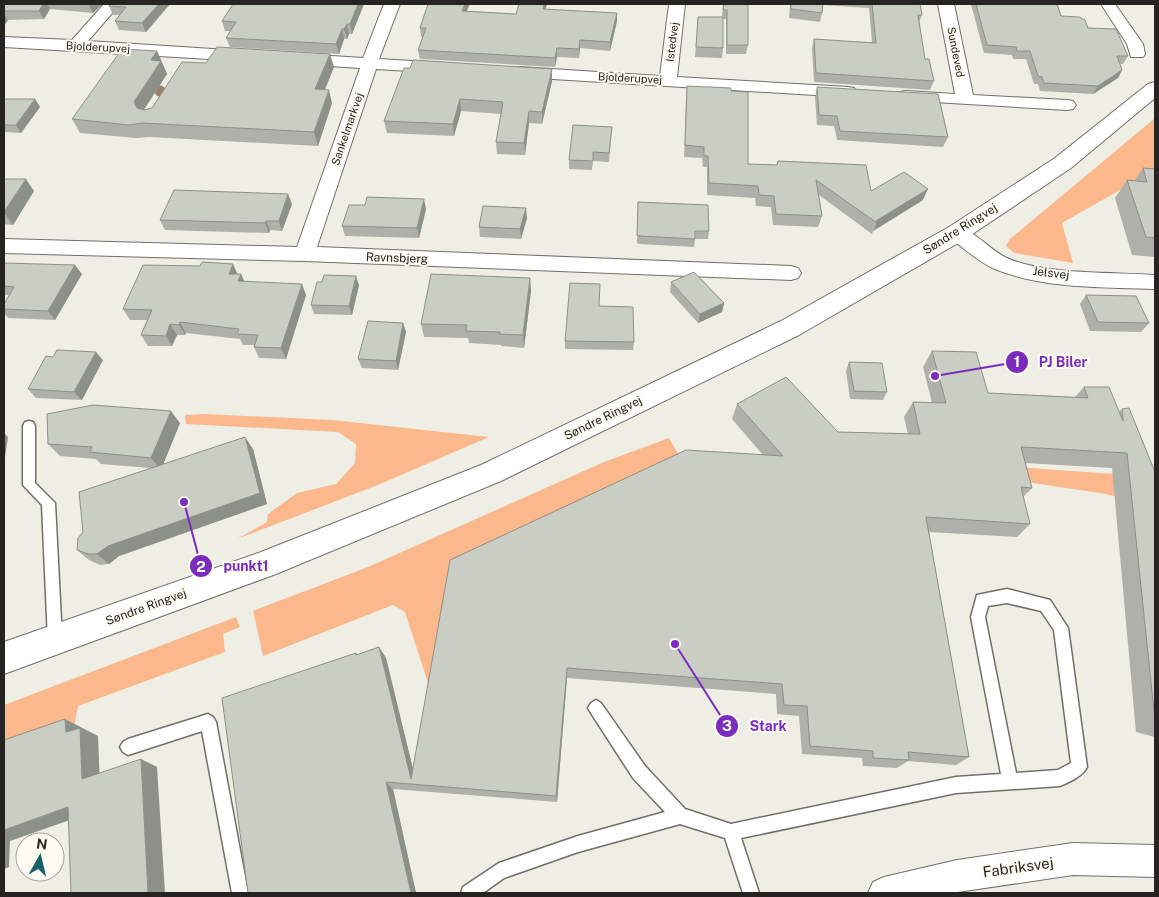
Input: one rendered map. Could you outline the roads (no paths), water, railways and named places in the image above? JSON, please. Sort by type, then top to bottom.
[{"type":"main road","name":"Søndre Ringvej","points":[[4,658],[265,564],[491,473],[790,328],[957,233],[1063,163],[1155,88]]},
{"type":"street","points":[[76,45],[112,4]]},
{"type":"street","name":"Sankelmarkvej","points":[[304,254],[369,64],[392,4]]},
{"type":"street","name":"Istedvej","points":[[668,81],[677,4]]},
{"type":"street","name":"Sundeved","points":[[946,4],[965,100]]},
{"type":"street","points":[[1108,4],[1134,44],[1137,54]]},
{"type":"street","name":"Bjolderupvej","points":[[4,42],[264,57]]},
{"type":"street","points":[[182,68],[192,52]]},
{"type":"street","points":[[284,58],[456,69]]},
{"type":"street","name":"Bjolderupvej","points":[[506,72],[866,93]]},
{"type":"street","points":[[886,94],[1067,105]]},
{"type":"street","name":"Jelsvej","points":[[957,233],[981,251],[1008,266],[1047,274],[1155,282]]},
{"type":"street","name":"Ravnsbjerg","points":[[4,246],[304,254],[791,273]]},
{"type":"street","name":"Fabriksvej","points":[[884,893],[957,876],[1073,859],[1155,860]]},
{"type":"lane","points":[[29,426],[29,485],[48,503],[55,640]]},
{"type":"lane","points":[[596,708],[639,772],[680,816],[731,832],[956,785],[1060,778],[1079,767],[1074,710],[1061,628],[1045,605],[1007,596],[982,600],[978,618],[1010,781]]},
{"type":"lane","points":[[128,747],[208,722],[240,893]]},
{"type":"lane","points":[[469,893],[499,871],[578,844],[680,816]]},
{"type":"lane","points":[[731,832],[751,893]]},
{"type":"place","name":"PJ Biler","points":[[935,376]]},
{"type":"place","name":"punkt1","points":[[184,502]]},
{"type":"place","name":"Stark","points":[[675,644]]}]
